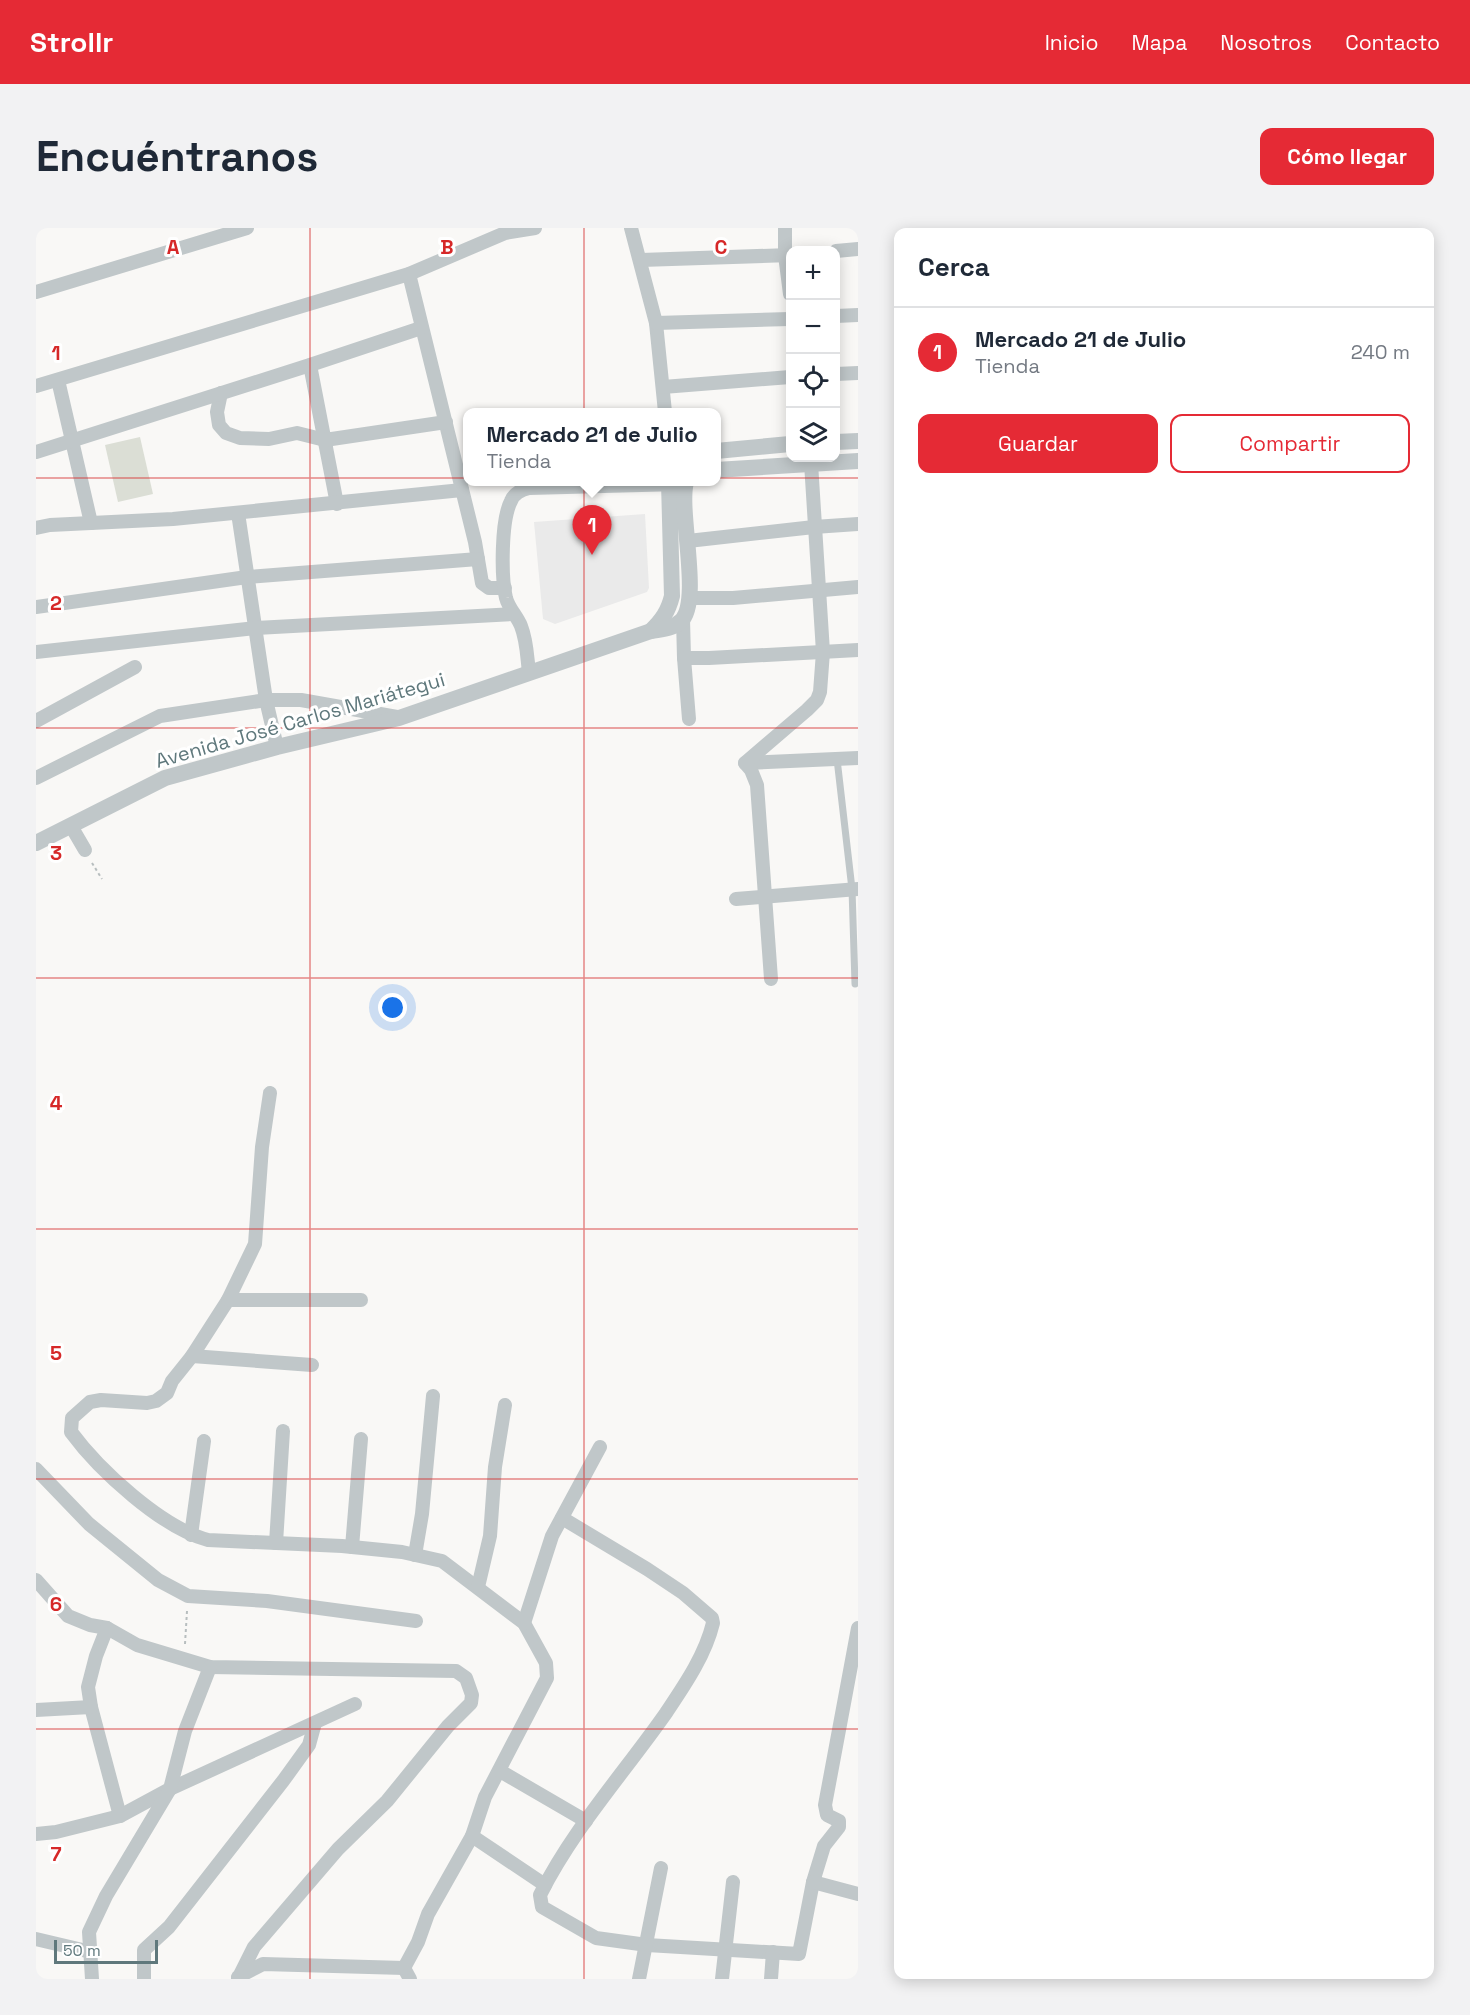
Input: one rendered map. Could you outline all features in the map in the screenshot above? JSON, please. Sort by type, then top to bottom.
[{"type":"street","points":[[36,292],[223,232],[247,228]]},
{"type":"street","points":[[36,386],[409,274],[504,231],[535,228]]},
{"type":"street","points":[[631,228],[657,323],[665,408]]},
{"type":"street","points":[[785,228],[787,246]]},
{"type":"street","points":[[840,251],[858,249]]},
{"type":"street","points":[[641,260],[786,255]]},
{"type":"street","points":[[409,274],[446,422],[461,457],[462,490],[482,584],[489,588],[505,588]]},
{"type":"street","points":[[840,316],[858,315]]},
{"type":"street","points":[[657,323],[786,319]]},
{"type":"street","points":[[36,452],[421,328]]},
{"type":"street","points":[[310,365],[337,504]]},
{"type":"street","points":[[840,374],[858,374]]},
{"type":"street","points":[[663,387],[786,377]]},
{"type":"street","points":[[58,380],[91,523]]},
{"type":"street","points":[[221,393],[217,412],[219,425],[226,433],[240,438],[269,439],[297,433],[325,440],[446,422]]},
{"type":"street","points":[[840,442],[858,441]]},
{"type":"street","points":[[721,451],[786,444]]},
{"type":"street","points":[[721,470],[858,461]]},
{"type":"street","points":[[745,763],[817,700],[820,692],[823,652],[811,463]]},
{"type":"street","points":[[525,486],[511,500],[505,521],[505,588],[506,600],[521,624],[529,672]]},
{"type":"street","points":[[651,631],[669,609],[672,596],[677,486]]},
{"type":"street","points":[[678,486],[688,541],[690,598],[683,619],[689,719]]},
{"type":"street","points":[[36,528],[50,525],[173,519],[462,490]]},
{"type":"street","points":[[238,513],[266,700],[277,747]]},
{"type":"street","points":[[688,541],[858,524]]},
{"type":"street","points":[[36,606],[247,578],[478,559]]},
{"type":"street","points":[[690,598],[734,598],[858,587]]},
{"type":"street","points":[[36,652],[256,628],[513,614]]},
{"type":"street","name":"Avenida José Carlos Mariátegui","points":[[36,843],[165,778],[277,747],[399,718],[651,631],[671,628],[683,619]]},
{"type":"street","points":[[684,657],[709,658],[858,650]]},
{"type":"street","points":[[36,721],[135,667]]},
{"type":"street","points":[[36,778],[160,716],[266,700],[301,700],[399,718]]},
{"type":"street","points":[[745,763],[858,758]]},
{"type":"street","points":[[745,763],[751,770],[757,785],[771,979]]},
{"type":"street","points":[[71,826],[85,850]]},
{"type":"street","points":[[736,899],[855,889]]},
{"type":"street","points":[[238,1978],[263,1964],[407,1973],[428,1914],[472,1836],[485,1797],[547,1678],[546,1663],[524,1623],[442,1561],[352,1547],[208,1540],[191,1535],[141,1502],[99,1465],[71,1432],[72,1418],[90,1402],[101,1400],[147,1403],[156,1401],[167,1393],[172,1381],[192,1356],[228,1300],[255,1244],[262,1147],[270,1093]]},
{"type":"street","points":[[228,1300],[361,1300]]},
{"type":"street","points":[[192,1356],[312,1365]]},
{"type":"street","points":[[415,1556],[422,1514],[433,1396]]},
{"type":"street","points":[[478,1587],[490,1536],[495,1467],[505,1405]]},
{"type":"street","points":[[276,1543],[283,1431]]},
{"type":"street","points":[[352,1547],[361,1439]]},
{"type":"street","points":[[191,1535],[204,1441]]},
{"type":"street","points":[[524,1623],[552,1536],[600,1447]]},
{"type":"street","points":[[36,1469],[89,1524],[158,1580],[188,1596],[267,1601],[416,1621]]},
{"type":"street","points":[[562,1518],[647,1569],[682,1593],[712,1618],[713,1623],[689,1679],[644,1745],[586,1821],[540,1895],[542,1907],[596,1938],[647,1944],[799,1954],[813,1882],[824,1846],[839,1827],[839,1821],[827,1815],[825,1805],[858,1628]]},
{"type":"street","points":[[36,1580],[68,1616],[90,1625],[107,1628],[137,1645],[210,1667],[456,1671],[466,1678],[472,1695],[471,1703],[448,1726],[387,1801],[338,1849],[254,1947],[238,1978]]},
{"type":"street","points":[[107,1628],[88,1686],[91,1707],[120,1815]]},
{"type":"street","points":[[92,1979],[89,1932],[106,1896],[170,1789],[185,1731],[210,1667]]},
{"type":"street","points":[[36,1834],[56,1832],[120,1815],[170,1789],[355,1704]]},
{"type":"street","points":[[36,1710],[91,1707]]},
{"type":"street","points":[[144,1979],[144,1950],[169,1927],[276,1790],[309,1745],[315,1723]]},
{"type":"street","points":[[500,1771],[586,1821]]},
{"type":"street","points":[[472,1836],[545,1884]]},
{"type":"street","points":[[639,1979],[662,1868]]},
{"type":"street","points":[[722,1979],[734,1881]]},
{"type":"street","points":[[813,1882],[858,1894]]},
{"type":"street","points":[[36,1938],[91,1952]]},
{"type":"street","points":[[771,1979],[773,1952]]},
{"type":"lane","points":[[837,759],[855,889],[855,984]]},
{"type":"path","points":[[85,850],[102,879]]},
{"type":"path","points":[[184,1659],[188,1596]]},
{"type":"shaded area","points":[[140,437],[153,494],[118,502],[105,445]]},
{"type":"shaded area","points":[[645,514],[649,588],[647,592],[555,624],[543,619],[534,522]]},
{"type":"place","name":"Mercado 21 de Julio","points":[[592,555]]}]
